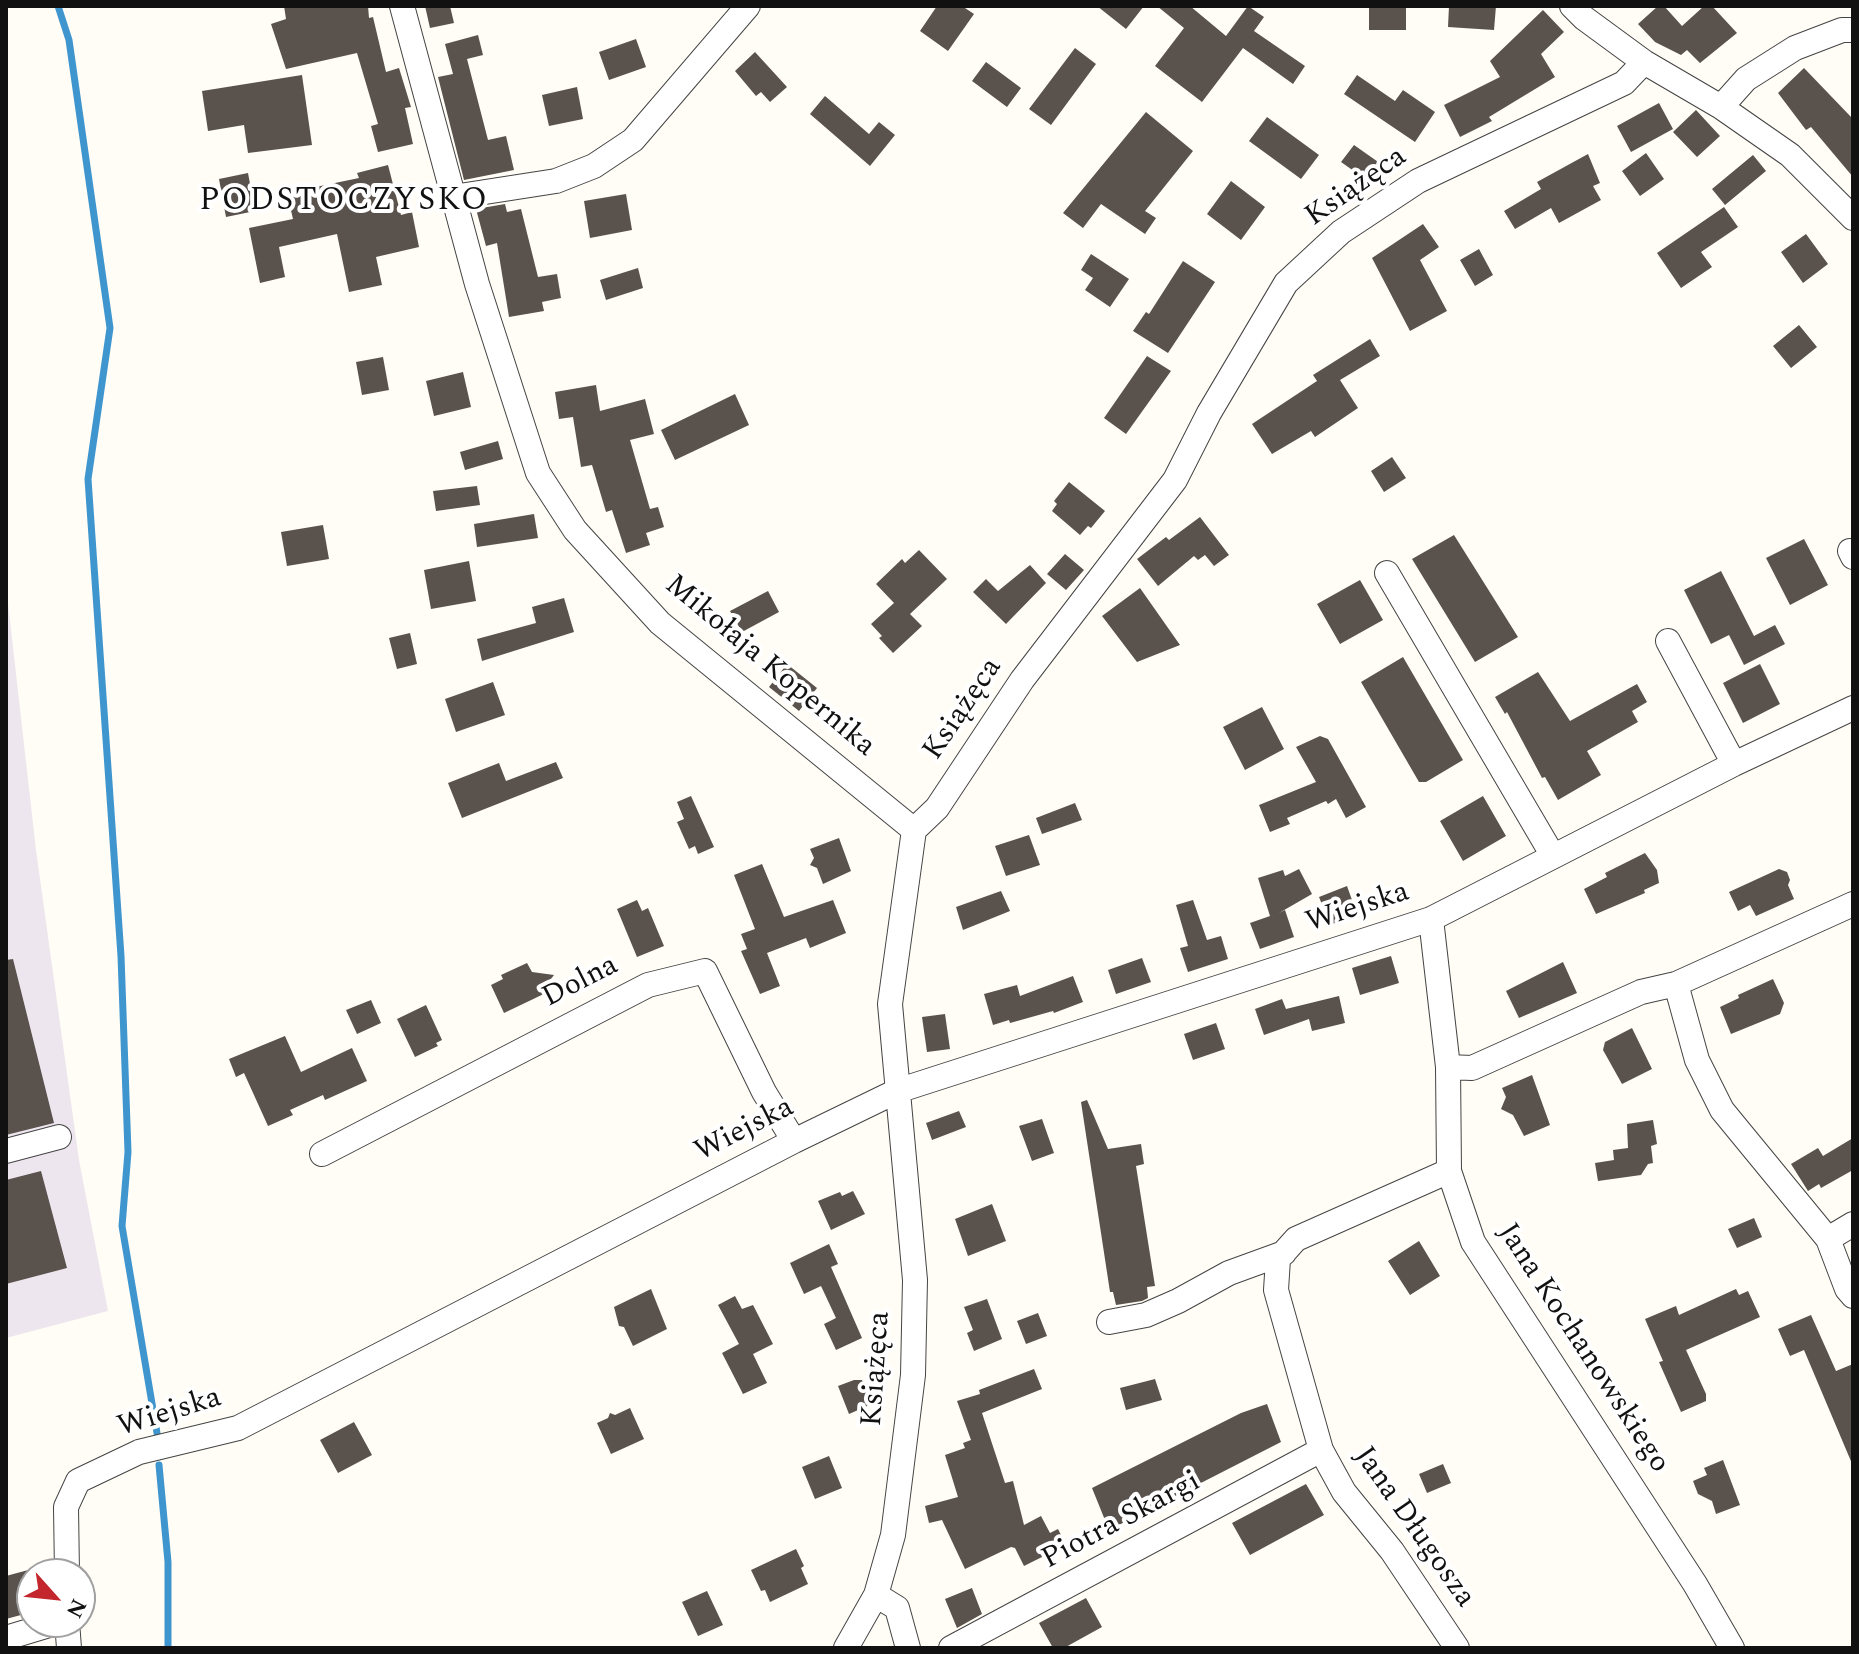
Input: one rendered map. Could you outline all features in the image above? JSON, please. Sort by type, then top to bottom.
[{"type":"street","name":"Mikołaja Kopernika","points":[[402,6],[477,284],[538,473],[575,530],[660,623],[914,830]]},
{"type":"street","points":[[453,197],[556,181],[594,166],[633,140],[748,6]]},
{"type":"street","points":[[1572,6],[1644,62],[1721,107],[1790,155],[1853,218]]},
{"type":"street","points":[[1721,107],[1746,79],[1795,48],[1842,30],[1853,30]]},
{"type":"street","name":"Książęca","points":[[846,1648],[876,1595],[893,1535],[913,1375],[915,1280],[890,1004],[914,830],[937,808],[1022,680],[1175,480],[1209,413],[1286,283],[1341,232],[1418,181],[1624,83],[1644,62]]},
{"type":"street","points":[[1387,573],[1553,856]]},
{"type":"street","points":[[1668,641],[1734,764]]},
{"type":"street","name":"Wiejska","points":[[67,1558],[66,1507],[78,1481],[139,1452],[238,1428],[897,1091],[1431,919],[1734,764],[1853,708]]},
{"type":"street","points":[[1448,1067],[1472,1068],[1641,992],[1676,984],[1853,904]]},
{"type":"street","name":"Jana Kochanowskiego","points":[[1431,919],[1448,1067],[1449,1171],[1473,1242],[1695,1584],[1732,1648]]},
{"type":"street","name":"Dolna","points":[[322,1154],[648,985],[705,971],[764,1092],[794,1141]]},
{"type":"street","points":[[1676,984],[1697,1060],[1722,1110],[1828,1239],[1847,1289],[1853,1296]]},
{"type":"street","points":[[6,1151],[59,1137]]},
{"type":"street","points":[[1109,1322],[1146,1315],[1178,1301],[1229,1273],[1284,1253],[1296,1239],[1449,1171]]},
{"type":"street","points":[[1828,1239],[1853,1224]]},
{"type":"street","name":"Jana Długosza","points":[[1284,1253],[1278,1259],[1276,1290],[1321,1450],[1344,1492],[1392,1551],[1457,1648]]},
{"type":"street","name":"Piotra Skargi","points":[[951,1648],[1321,1450]]},
{"type":"street","points":[[876,1595],[897,1608],[908,1648]]},
{"type":"shaded area","points":[[6,502],[8,603],[36,850],[79,1160],[108,1311],[6,1338]]},
{"type":"building","points":[[284,6],[368,6],[386,72],[399,68],[411,107],[405,108],[413,144],[378,152],[371,126],[378,124],[357,53],[286,69],[271,24],[286,19]]},
{"type":"building","points":[[425,6],[450,6],[454,23],[430,28]]},
{"type":"building","points":[[937,6],[962,6],[974,14],[948,51],[920,31]]},
{"type":"building","points":[[1097,6],[1144,6],[1126,29]]},
{"type":"building","points":[[1157,6],[1190,6],[1226,36],[1248,6],[1264,17],[1254,31],[1305,66],[1293,84],[1243,48],[1202,102],[1155,66],[1184,28]]},
{"type":"building","points":[[1369,6],[1406,6],[1406,30],[1369,30]]},
{"type":"building","points":[[1449,6],[1496,6],[1494,30],[1448,27]]},
{"type":"building","points":[[1658,6],[1664,6],[1682,26],[1704,6],[1712,6],[1737,33],[1700,63],[1687,50],[1681,55],[1655,42],[1638,24]]},
{"type":"building","points":[[1543,10],[1564,32],[1541,54],[1555,77],[1489,117],[1492,121],[1460,137],[1444,105],[1500,77],[1490,61]]},
{"type":"building","points":[[478,35],[483,55],[467,59],[488,140],[506,136],[514,170],[464,180],[438,77],[453,74],[445,44]]},
{"type":"building","points":[[636,39],[646,67],[609,80],[599,52]]},
{"type":"building","points":[[1075,48],[1096,64],[1051,125],[1029,109]]},
{"type":"building","points":[[755,52],[787,87],[770,102],[761,92],[756,96],[735,71]]},
{"type":"building","points":[[986,62],[1021,88],[1007,107],[972,81]]},
{"type":"building","points":[[1804,68],[1853,119],[1853,177],[1811,127],[1806,130],[1778,93]]},
{"type":"building","points":[[302,75],[312,145],[248,153],[244,125],[208,131],[202,91]]},
{"type":"building","points":[[1357,75],[1395,101],[1403,90],[1435,112],[1415,142],[1344,94]]},
{"type":"building","points":[[577,87],[583,119],[549,126],[542,95]]},
{"type":"building","points":[[825,96],[869,134],[879,122],[895,135],[870,166],[810,114]]},
{"type":"building","points":[[1659,103],[1673,129],[1631,152],[1617,126]]},
{"type":"building","points":[[1696,110],[1720,136],[1697,157],[1673,132]]},
{"type":"building","points":[[1146,112],[1193,151],[1145,211],[1156,218],[1145,234],[1101,204],[1083,228],[1063,213]]},
{"type":"building","points":[[1267,117],[1319,155],[1301,179],[1249,141]]},
{"type":"building","points":[[1354,145],[1381,164],[1368,181],[1341,162]]},
{"type":"building","points":[[1646,153],[1664,179],[1640,196],[1622,171]]},
{"type":"building","points":[[1588,154],[1600,183],[1593,186],[1601,200],[1559,223],[1551,208],[1515,229],[1504,211],[1541,189],[1537,182]]},
{"type":"building","points":[[1753,155],[1766,171],[1725,205],[1712,189]]},
{"type":"building","points":[[388,165],[401,215],[412,212],[419,247],[376,257],[382,285],[349,292],[337,234],[279,247],[285,277],[260,283],[249,228],[293,219],[287,193],[359,178],[357,173]]},
{"type":"building","points":[[248,173],[255,211],[226,217],[219,179]]},
{"type":"building","points":[[1231,181],[1265,207],[1241,240],[1207,214]]},
{"type":"building","points":[[626,194],[632,230],[590,238],[584,201]]},
{"type":"building","points":[[505,204],[507,212],[521,209],[538,277],[557,274],[561,298],[542,302],[544,311],[509,317],[497,243],[486,246],[476,209]]},
{"type":"building","points":[[1724,207],[1738,227],[1701,252],[1712,267],[1681,288],[1657,253]]},
{"type":"building","points":[[1423,224],[1439,247],[1420,260],[1447,311],[1410,331],[1372,258]]},
{"type":"building","points":[[1806,234],[1828,264],[1803,283],[1781,252]]},
{"type":"building","points":[[1479,249],[1493,275],[1475,286],[1460,260]]},
{"type":"building","points":[[1091,254],[1129,279],[1110,307],[1085,290],[1093,278],[1081,270]]},
{"type":"building","points":[[1183,261],[1215,282],[1168,353],[1133,331],[1146,312],[1149,314]]},
{"type":"building","points":[[638,268],[643,288],[606,300],[600,280]]},
{"type":"building","points":[[1799,325],[1817,347],[1791,368],[1773,346]]},
{"type":"building","points":[[1370,339],[1380,356],[1340,380],[1358,408],[1315,437],[1311,431],[1272,454],[1252,424],[1317,381],[1313,375]]},
{"type":"building","points":[[1147,356],[1171,371],[1126,434],[1104,418]]},
{"type":"building","points":[[383,357],[389,390],[362,395],[356,362]]},
{"type":"building","points":[[463,372],[471,407],[434,416],[426,381]]},
{"type":"building","points":[[596,385],[600,411],[645,399],[654,434],[630,440],[650,509],[658,507],[664,527],[646,533],[650,545],[626,553],[612,510],[606,512],[592,465],[581,467],[573,417],[559,419],[555,392]]},
{"type":"building","points":[[735,394],[749,425],[675,460],[661,430]]},
{"type":"building","points":[[498,441],[503,459],[465,470],[460,452]]},
{"type":"building","points":[[1392,457],[1406,478],[1384,492],[1371,471]]},
{"type":"building","points":[[1069,482],[1105,511],[1091,528],[1088,526],[1080,535],[1052,511],[1057,504],[1054,501]]},
{"type":"building","points":[[477,486],[480,505],[436,511],[433,491]]},
{"type":"building","points":[[534,514],[538,538],[477,547],[474,524]]},
{"type":"building","points":[[1200,517],[1229,555],[1214,566],[1205,555],[1198,560],[1194,556],[1158,586],[1137,559]]},
{"type":"building","points":[[323,525],[329,559],[287,566],[281,532]]},
{"type":"building","points":[[1454,535],[1518,637],[1475,662],[1412,559]]},
{"type":"building","points":[[1804,539],[1828,585],[1790,605],[1766,558]]},
{"type":"building","points":[[919,550],[947,579],[910,614],[922,626],[893,653],[871,624],[894,603],[876,584],[902,559],[905,563]]},
{"type":"building","points":[[1065,554],[1084,570],[1066,590],[1047,574]]},
{"type":"building","points":[[469,561],[476,601],[431,609],[424,570]]},
{"type":"building","points":[[1030,565],[1046,583],[1006,624],[973,592],[986,579],[998,591]]},
{"type":"building","points":[[1721,571],[1754,636],[1775,625],[1785,644],[1744,665],[1729,635],[1711,644],[1684,590]]},
{"type":"building","points":[[1360,580],[1383,620],[1340,644],[1317,604]]},
{"type":"building","points":[[1140,588],[1180,645],[1137,662],[1102,616]]},
{"type":"building","points":[[768,591],[779,612],[742,632],[730,611]]},
{"type":"building","points":[[564,598],[574,632],[482,661],[477,639],[536,623],[532,607]]},
{"type":"building","points":[[410,633],[417,664],[397,669],[389,638]]},
{"type":"building","points":[[1403,657],[1463,760],[1426,782],[1419,782],[1361,682]]},
{"type":"building","points":[[787,664],[817,688],[799,711],[769,687]]},
{"type":"building","points":[[1760,664],[1780,704],[1743,723],[1723,683]]},
{"type":"building","points":[[1538,672],[1570,721],[1637,684],[1647,702],[1632,711],[1638,722],[1587,751],[1601,775],[1558,800],[1545,777],[1542,778],[1507,712],[1505,714],[1495,697]]},
{"type":"building","points":[[493,682],[505,715],[456,732],[445,699]]},
{"type":"building","points":[[1262,707],[1284,749],[1245,770],[1223,727]]},
{"type":"building","points":[[1320,736],[1328,739],[1366,807],[1346,818],[1336,799],[1328,804],[1326,801],[1287,818],[1290,824],[1270,832],[1259,805],[1316,782],[1296,747]]},
{"type":"building","points":[[556,762],[563,778],[462,818],[448,783],[499,763],[506,781]]},
{"type":"building","points":[[691,796],[714,847],[698,854],[695,846],[689,849],[677,822],[684,819],[677,802]]},
{"type":"building","points":[[1483,796],[1506,836],[1463,861],[1440,821]]},
{"type":"building","points":[[1075,803],[1082,820],[1042,834],[1036,818]]},
{"type":"building","points":[[1029,835],[1040,865],[1006,876],[995,846]]},
{"type":"building","points":[[839,838],[851,871],[823,884],[817,868],[810,865],[814,858],[810,849]]},
{"type":"building","points":[[1645,853],[1657,870],[1659,883],[1644,890],[1645,893],[1596,914],[1584,889],[1607,877],[1605,873]]},
{"type":"building","points":[[762,864],[784,917],[833,900],[846,933],[810,948],[806,938],[767,953],[780,986],[760,994],[741,951],[747,949],[741,934],[755,929],[734,875]]},
{"type":"building","points":[[1299,869],[1312,894],[1279,913],[1285,910],[1294,937],[1260,949],[1250,923],[1270,916],[1258,878],[1283,870],[1285,876]]},
{"type":"building","points":[[1779,869],[1787,872],[1794,899],[1756,916],[1750,905],[1738,911],[1729,892]]},
{"type":"building","points":[[1347,886],[1357,914],[1330,925],[1319,897]]},
{"type":"building","points":[[1001,891],[1010,911],[963,930],[956,907]]},
{"type":"building","points":[[637,900],[642,911],[648,908],[664,946],[637,957],[617,909]]},
{"type":"building","points":[[1193,900],[1207,940],[1221,936],[1228,959],[1188,972],[1180,948],[1188,946],[1176,905]]},
{"type":"building","points":[[1391,956],[1399,983],[1360,995],[1352,968]]},
{"type":"building","points":[[1142,958],[1151,982],[1116,994],[1108,970]]},
{"type":"building","points":[[13,959],[54,1123],[6,1135],[6,960]]},
{"type":"building","points":[[1563,962],[1577,993],[1519,1018],[1506,991]]},
{"type":"building","points":[[527,963],[532,972],[554,975],[547,984],[550,991],[504,1013],[491,985],[503,979],[501,975]]},
{"type":"building","points":[[1073,976],[1083,1002],[1054,1013],[993,1025],[984,994],[1017,985],[1020,996]]},
{"type":"building","points":[[1773,979],[1784,1003],[1780,1014],[1731,1034],[1720,1007]]},
{"type":"building","points":[[1339,996],[1345,1023],[1312,1031],[1309,1019],[1264,1035],[1255,1009],[1282,999],[1286,1009]]},
{"type":"building","points":[[371,1000],[381,1023],[357,1034],[346,1010]]},
{"type":"building","points":[[426,1005],[442,1040],[436,1043],[438,1046],[415,1057],[397,1019]]},
{"type":"building","points":[[945,1014],[950,1049],[927,1052],[922,1017]]},
{"type":"building","points":[[1216,1023],[1225,1049],[1193,1060],[1184,1034]]},
{"type":"building","points":[[1632,1028],[1652,1069],[1622,1084],[1603,1050],[1605,1042]]},
{"type":"building","points":[[285,1036],[301,1072],[352,1048],[367,1081],[325,1100],[323,1095],[290,1110],[293,1115],[268,1126],[244,1073],[236,1077],[229,1059]]},
{"type":"building","points":[[1532,1075],[1550,1125],[1524,1136],[1513,1115],[1501,1109],[1506,1097],[1502,1088]]},
{"type":"building","points":[[1087,1100],[1108,1149],[1141,1144],[1144,1164],[1136,1166],[1155,1286],[1147,1287],[1148,1298],[1142,1301],[1116,1305],[1113,1292],[1110,1292],[1081,1102]]},
{"type":"building","points":[[959,1111],[966,1127],[932,1140],[926,1123]]},
{"type":"building","points":[[1042,1119],[1054,1153],[1032,1161],[1019,1126]]},
{"type":"building","points":[[1653,1120],[1657,1144],[1651,1146],[1653,1163],[1648,1164],[1641,1175],[1598,1181],[1595,1163],[1614,1160],[1613,1150],[1628,1148],[1627,1124]]},
{"type":"building","points":[[1853,1138],[1853,1170],[1821,1188],[1819,1184],[1808,1191],[1791,1164],[1818,1148],[1823,1156]]},
{"type":"building","points":[[41,1171],[67,1268],[6,1284],[6,1180]]},
{"type":"building","points":[[853,1191],[865,1214],[831,1230],[818,1201],[840,1192],[842,1196]]},
{"type":"building","points":[[992,1204],[1006,1241],[968,1256],[955,1219]]},
{"type":"building","points":[[1754,1218],[1762,1237],[1737,1248],[1728,1229]]},
{"type":"building","points":[[1419,1241],[1440,1276],[1410,1295],[1388,1261]]},
{"type":"building","points":[[829,1244],[838,1264],[831,1267],[862,1338],[836,1350],[824,1324],[836,1318],[821,1286],[804,1294],[790,1263]]},
{"type":"building","points":[[651,1289],[667,1329],[633,1346],[624,1327],[619,1326],[614,1307]]},
{"type":"building","points":[[1736,1289],[1739,1295],[1748,1291],[1760,1317],[1686,1350],[1706,1394],[1706,1401],[1681,1412],[1659,1362],[1663,1361],[1645,1319],[1676,1306],[1679,1315]]},
{"type":"building","points":[[735,1296],[742,1309],[753,1305],[773,1344],[753,1354],[767,1383],[743,1394],[722,1353],[739,1344],[718,1305]]},
{"type":"building","points":[[987,1299],[1002,1339],[974,1351],[967,1333],[973,1330],[964,1307]]},
{"type":"building","points":[[1038,1313],[1047,1336],[1026,1344],[1017,1321]]},
{"type":"building","points":[[1811,1315],[1836,1371],[1853,1364],[1853,1466],[1804,1350],[1790,1356],[1778,1329]]},
{"type":"building","points":[[1034,1369],[1042,1389],[982,1413],[1005,1483],[1013,1481],[1024,1525],[1041,1516],[1050,1533],[1058,1529],[1066,1545],[1024,1566],[1015,1548],[1011,1547],[965,1569],[942,1520],[929,1523],[925,1506],[958,1497],[945,1455],[965,1448],[963,1443],[971,1440],[957,1401]]},
{"type":"building","points":[[1155,1379],[1162,1400],[1126,1410],[1120,1388]]},
{"type":"building","points":[[862,1380],[872,1404],[849,1414],[838,1386]]},
{"type":"building","points":[[1267,1404],[1281,1442],[1109,1530],[1092,1488],[1241,1413]]},
{"type":"building","points":[[630,1408],[644,1439],[611,1454],[597,1423],[608,1418],[610,1413],[615,1415]]},
{"type":"building","points":[[354,1422],[372,1455],[338,1473],[320,1440]]},
{"type":"building","points":[[829,1456],[842,1488],[815,1499],[802,1467]]},
{"type":"building","points":[[1723,1460],[1740,1505],[1716,1514],[1712,1501],[1698,1494],[1693,1481],[1707,1475],[1704,1468]]},
{"type":"building","points":[[1443,1464],[1451,1483],[1427,1493],[1419,1474]]},
{"type":"building","points":[[1306,1484],[1324,1515],[1250,1555],[1232,1523]]},
{"type":"building","points":[[796,1549],[808,1584],[770,1602],[751,1570]]},
{"type":"building","points":[[16,1573],[16,1616],[6,1619],[6,1576]]},
{"type":"building","points":[[972,1588],[982,1614],[957,1628],[945,1599]]},
{"type":"building","points":[[707,1591],[723,1625],[698,1636],[682,1602]]},
{"type":"building","points":[[1086,1598],[1102,1627],[1064,1648],[1053,1648],[1039,1623]]},
{"type":"waterway","points":[[58,6],[69,40],[110,328],[88,479],[121,956],[128,1152],[122,1226],[157,1433]]},
{"type":"waterway","points":[[159,1465],[168,1562],[168,1648]]},
{"type":"district","name":"PODSTOCZYSKO","points":[[344,203]]}]
